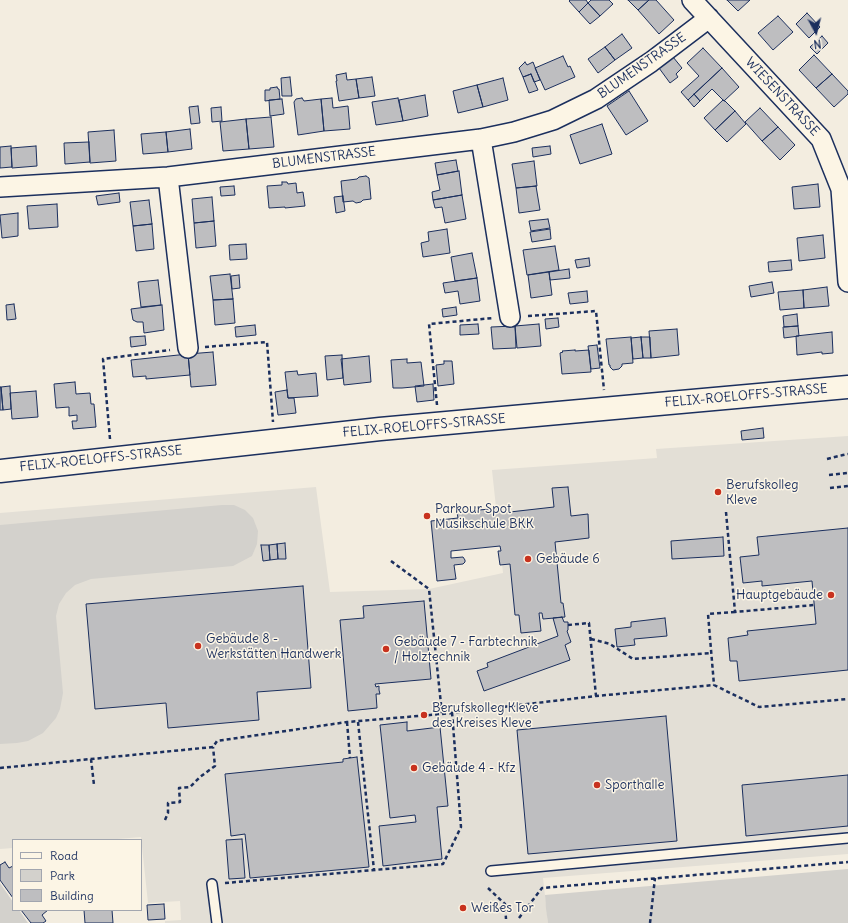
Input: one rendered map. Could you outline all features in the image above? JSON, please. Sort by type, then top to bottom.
[{"type":"street","name":"WIESENSTRASSE","points":[[692,0],[821,139],[841,189],[848,282]]},
{"type":"street","name":"BLUMENSTRASSE","points":[[0,187],[168,177],[481,139],[514,132],[553,120],[596,99],[651,62],[709,18]]},
{"type":"street","points":[[481,139],[510,317]]},
{"type":"street","points":[[168,177],[188,348]]},
{"type":"street","name":"FELIX-ROELOFFS-STRASSE","points":[[0,471],[380,429],[848,387]]},
{"type":"lane","points":[[491,871],[848,838]]},
{"type":"lane","points":[[212,884],[216,923]]},
{"type":"path","points":[[438,410],[430,324],[596,310],[605,397]]},
{"type":"path","points":[[110,442],[103,359],[188,348],[267,342],[274,424]]},
{"type":"path","points":[[827,459],[848,454]]},
{"type":"path","points":[[829,475],[848,473]]},
{"type":"path","points":[[830,488],[848,486]]},
{"type":"path","points":[[726,512],[735,612]]},
{"type":"path","points":[[391,561],[429,589],[442,714]]},
{"type":"path","points":[[714,685],[708,614],[814,605]]},
{"type":"path","points":[[568,626],[590,623],[596,696]]},
{"type":"path","points":[[591,639],[610,644],[634,659],[711,653]]},
{"type":"path","points":[[165,820],[168,813],[168,803],[180,802],[179,788],[190,787],[200,777],[215,766],[213,747],[216,741],[347,722],[442,714],[596,696],[714,685],[759,707],[848,699]]},
{"type":"path","points":[[212,884],[443,864],[461,827],[452,712]]},
{"type":"path","points":[[347,722],[350,758]]},
{"type":"path","points":[[358,722],[374,870]]},
{"type":"path","points":[[0,768],[213,747]]},
{"type":"path","points":[[91,759],[94,785]]},
{"type":"path","points":[[519,918],[542,888],[848,862]]},
{"type":"path","points":[[650,923],[655,878]]},
{"type":"path","points":[[488,888],[504,904],[506,919]]},
{"type":"shaded area","name":"Berufskolleg Kleve des Kreises Kleve","points":[[848,436],[848,854],[543,878],[548,923],[165,923],[165,921],[181,920],[180,901],[148,903],[141,837],[118,839],[12,839],[12,848],[0,849],[0,513],[316,487],[330,592],[429,589],[503,573],[492,470],[657,458],[656,449]]},
{"type":"green space","points":[[234,505],[245,510],[253,518],[258,531],[257,544],[252,556],[233,566],[91,579],[75,585],[66,593],[59,604],[56,616],[63,693],[60,709],[56,718],[43,733],[28,741],[0,744],[0,525]]},
{"type":"green space","points":[[848,869],[848,923],[548,923],[545,895]]},
{"type":"green space","points":[[0,883],[12,901],[12,911],[20,911],[28,923],[0,923]]},
{"type":"building","points":[[586,0],[588,3],[579,12],[569,1]]},
{"type":"building","points":[[591,0],[609,0],[613,4],[600,16],[588,3]]},
{"type":"building","points":[[628,0],[649,0],[638,10]]},
{"type":"building","points":[[649,0],[656,0],[674,20],[659,34],[638,10]]},
{"type":"building","points":[[727,0],[750,0],[738,11]]},
{"type":"building","points":[[588,3],[600,16],[590,24],[579,12]]},
{"type":"building","points":[[807,13],[820,27],[809,38],[796,24]]},
{"type":"building","points":[[778,16],[793,32],[773,50],[758,33]]},
{"type":"building","points":[[622,34],[632,48],[615,60],[605,47]]},
{"type":"building","points":[[822,36],[828,43],[817,54],[810,47]]},
{"type":"building","points":[[605,47],[615,60],[598,73],[588,59]]},
{"type":"building","points":[[703,48],[722,68],[688,100],[681,92],[699,76],[687,63]]},
{"type":"building","points":[[814,55],[832,74],[816,88],[799,70]]},
{"type":"building","points":[[563,56],[575,77],[545,90],[535,68]]},
{"type":"building","points":[[673,57],[682,68],[676,74],[678,77],[670,83],[659,68]]},
{"type":"building","points":[[525,62],[527,65],[533,62],[540,80],[534,82],[531,74],[523,77],[519,68]]},
{"type":"building","points":[[722,68],[739,87],[724,101],[712,89],[700,101],[694,94]]},
{"type":"building","points":[[346,73],[347,80],[356,79],[359,98],[339,101],[336,75]]},
{"type":"building","points":[[531,74],[538,90],[529,93],[523,77]]},
{"type":"building","points":[[832,74],[848,91],[848,94],[834,107],[816,88]]},
{"type":"building","points":[[290,77],[292,96],[282,96],[281,78]]},
{"type":"building","points":[[372,77],[375,96],[359,98],[356,79]]},
{"type":"building","points":[[503,78],[508,100],[483,107],[477,85]]},
{"type":"building","points":[[477,85],[483,107],[458,113],[453,91]]},
{"type":"building","points":[[277,87],[279,89],[280,99],[265,101],[265,90],[270,90],[270,88]]},
{"type":"building","points":[[629,91],[648,121],[626,135],[607,106]]},
{"type":"building","points":[[694,94],[700,101],[694,107],[688,100]]},
{"type":"building","points":[[425,95],[428,116],[403,121],[399,100]]},
{"type":"building","points":[[302,98],[304,101],[321,99],[324,131],[298,135],[294,102],[296,99]]},
{"type":"building","points":[[332,98],[333,108],[348,106],[350,129],[324,131],[321,99]]},
{"type":"building","points":[[398,98],[403,121],[376,125],[372,102]]},
{"type":"building","points":[[282,99],[284,114],[270,116],[269,100]]},
{"type":"building","points":[[723,100],[735,111],[715,130],[704,118]]},
{"type":"building","points":[[198,106],[200,123],[191,124],[189,107]]},
{"type":"building","points":[[221,107],[222,121],[212,122],[211,108]]},
{"type":"building","points":[[760,108],[778,127],[762,141],[745,122]]},
{"type":"building","points":[[735,111],[746,124],[727,142],[715,130]]},
{"type":"building","points":[[271,117],[274,147],[249,149],[246,119]]},
{"type":"building","points":[[246,119],[249,149],[223,151],[220,122]]},
{"type":"building","points":[[602,124],[612,154],[580,164],[570,135]]},
{"type":"building","points":[[778,127],[795,145],[780,160],[762,141]]},
{"type":"building","points":[[190,129],[192,149],[168,152],[166,132]]},
{"type":"building","points":[[114,130],[116,161],[90,163],[88,132]]},
{"type":"building","points":[[166,132],[168,152],[143,154],[141,134]]},
{"type":"building","points":[[89,142],[90,162],[65,164],[64,143]]},
{"type":"building","points":[[11,146],[12,167],[0,168],[0,147]]},
{"type":"building","points":[[36,146],[37,166],[12,168],[11,148]]},
{"type":"building","points":[[550,146],[551,154],[533,157],[532,148]]},
{"type":"building","points":[[456,160],[458,171],[437,175],[435,163]]},
{"type":"building","points":[[534,161],[537,186],[516,188],[512,164]]},
{"type":"building","points":[[459,171],[462,195],[433,200],[432,192],[440,190],[437,175]]},
{"type":"building","points":[[366,176],[369,178],[371,199],[356,203],[353,201],[343,202],[341,181]]},
{"type":"building","points":[[282,182],[287,182],[288,184],[296,183],[297,193],[303,192],[305,206],[269,208],[267,186],[282,185]]},
{"type":"building","points":[[818,184],[820,207],[794,209],[792,187]]},
{"type":"building","points":[[234,186],[235,195],[221,196],[220,187]]},
{"type":"building","points":[[536,186],[540,210],[519,213],[516,188]]},
{"type":"building","points":[[119,193],[120,202],[98,205],[96,196]]},
{"type":"building","points":[[462,195],[466,219],[445,223],[442,207],[435,208],[433,200]]},
{"type":"building","points":[[343,196],[345,211],[336,213],[334,197]]},
{"type":"building","points":[[212,197],[214,221],[194,223],[192,199]]},
{"type":"building","points":[[149,200],[152,224],[133,226],[130,202]]},
{"type":"building","points":[[57,204],[58,227],[29,229],[27,206]]},
{"type":"building","points":[[18,213],[18,236],[2,238],[0,215]]},
{"type":"building","points":[[548,219],[550,228],[531,231],[529,221]]},
{"type":"building","points":[[214,221],[216,246],[196,248],[194,223]]},
{"type":"building","points":[[152,224],[154,249],[136,251],[133,226]]},
{"type":"building","points":[[447,229],[450,253],[423,257],[421,243],[429,241],[428,232]]},
{"type":"building","points":[[550,229],[551,239],[532,242],[530,232]]},
{"type":"building","points":[[823,235],[825,258],[799,261],[797,238]]},
{"type":"building","points":[[246,244],[247,259],[230,260],[229,245]]},
{"type":"building","points":[[555,246],[559,270],[527,275],[523,250]]},
{"type":"building","points":[[472,253],[477,278],[455,281],[451,257]]},
{"type":"building","points":[[589,258],[590,266],[577,268],[575,260]]},
{"type":"building","points":[[791,260],[792,270],[769,272],[768,262]]},
{"type":"building","points":[[569,269],[570,278],[550,280],[549,272]]},
{"type":"building","points":[[549,272],[552,295],[531,298],[528,275]]},
{"type":"building","points":[[230,274],[233,299],[213,300],[210,276]]},
{"type":"building","points":[[239,275],[240,288],[232,289],[231,276]]},
{"type":"building","points":[[477,278],[480,301],[460,304],[458,291],[445,293],[443,283]]},
{"type":"building","points":[[158,280],[161,305],[141,307],[138,282]]},
{"type":"building","points":[[772,282],[774,293],[751,297],[749,286]]},
{"type":"building","points":[[827,287],[829,306],[804,308],[803,290]]},
{"type":"building","points":[[803,290],[804,308],[780,310],[778,292]]},
{"type":"building","points":[[587,291],[588,302],[570,304],[568,293]]},
{"type":"building","points":[[233,299],[235,323],[215,325],[213,300]]},
{"type":"building","points":[[14,304],[16,319],[7,320],[6,305]]},
{"type":"building","points":[[162,305],[164,330],[144,333],[143,322],[133,320],[131,309]]},
{"type":"building","points":[[456,307],[457,315],[443,317],[442,309]]},
{"type":"building","points":[[797,314],[798,326],[784,327],[783,316]]},
{"type":"building","points":[[558,318],[559,327],[546,329],[545,319]]},
{"type":"building","points":[[478,324],[479,334],[460,335],[460,325]]},
{"type":"building","points":[[539,324],[541,346],[517,348],[515,326]]},
{"type":"building","points":[[255,325],[256,335],[236,337],[235,327]]},
{"type":"building","points":[[515,326],[516,348],[493,349],[491,327]]},
{"type":"building","points":[[798,326],[799,336],[784,338],[783,327]]},
{"type":"building","points":[[677,329],[679,355],[651,358],[649,331]]},
{"type":"building","points":[[832,332],[833,353],[822,354],[822,352],[797,355],[796,336]]},
{"type":"building","points":[[145,336],[146,345],[131,347],[130,337]]},
{"type":"building","points":[[631,337],[633,363],[622,364],[619,369],[613,370],[609,365],[606,339]]},
{"type":"building","points":[[641,337],[650,337],[651,358],[643,358]]},
{"type":"building","points":[[641,337],[643,358],[633,359],[631,338]]},
{"type":"building","points":[[597,345],[600,368],[591,369],[588,346]]},
{"type":"building","points":[[589,350],[591,372],[562,374],[560,353],[563,352],[562,351]]},
{"type":"building","points":[[213,352],[216,385],[191,387],[188,354]]},
{"type":"building","points":[[188,354],[190,375],[146,379],[146,376],[133,377],[131,360]]},
{"type":"building","points":[[342,355],[343,378],[327,380],[325,356]]},
{"type":"building","points":[[369,356],[371,382],[344,385],[341,359]]},
{"type":"building","points":[[407,359],[407,363],[421,362],[424,386],[393,388],[391,360]]},
{"type":"building","points":[[444,361],[452,361],[454,384],[438,386],[436,365],[444,364]]},
{"type":"building","points":[[297,371],[298,375],[316,373],[318,396],[288,398],[285,372]]},
{"type":"building","points":[[75,382],[76,394],[90,393],[91,404],[94,404],[96,427],[73,429],[72,421],[77,421],[77,415],[69,416],[69,407],[56,408],[54,384]]},
{"type":"building","points":[[433,384],[434,400],[417,402],[415,386]]},
{"type":"building","points":[[10,386],[11,409],[3,410],[1,387]]},
{"type":"building","points":[[1,387],[3,410],[0,410]]},
{"type":"building","points":[[287,390],[288,398],[294,398],[296,413],[278,415],[275,392]]},
{"type":"building","points":[[36,391],[38,417],[12,419],[10,393]]},
{"type":"building","points":[[763,428],[764,438],[742,440],[741,431]]},
{"type":"building","name":"Gebäude 6","points":[[568,487],[571,516],[588,514],[589,538],[555,542],[561,603],[563,603],[565,617],[543,619],[542,613],[539,613],[541,631],[521,633],[519,615],[515,615],[510,564],[500,565],[498,551],[501,551],[500,546],[451,551],[451,558],[463,557],[465,562],[463,564],[454,565],[456,579],[437,581],[431,521],[458,518],[457,512],[501,508],[501,513],[554,507],[552,488]]},
{"type":"building","name":"Hauptgebäude","points":[[848,528],[848,670],[739,681],[737,661],[730,661],[728,638],[748,635],[747,631],[816,624],[812,581],[762,586],[762,581],[743,583],[740,557],[759,555],[757,537]]},
{"type":"building","points":[[723,537],[724,556],[672,559],[671,541]]},
{"type":"building","points":[[285,543],[286,559],[278,559],[277,544]]},
{"type":"building","points":[[277,544],[278,559],[270,560],[269,545]]},
{"type":"building","points":[[261,545],[269,545],[270,560],[263,561]]},
{"type":"building","name":"Gebäude 8 - Werkstätten Handwerk","points":[[303,586],[311,688],[257,692],[259,720],[168,728],[166,703],[95,709],[86,604]]},
{"type":"building","name":"Gebäude 7 - Farbtechnik / Holztechnik","points":[[424,601],[431,679],[375,684],[376,687],[379,686],[380,694],[376,694],[377,708],[348,711],[340,620],[364,618],[363,606]]},
{"type":"building","points":[[562,617],[564,622],[568,622],[567,631],[571,642],[565,645],[570,660],[484,691],[477,671],[488,667],[487,663],[558,636],[553,618]]},
{"type":"building","points":[[665,618],[667,636],[634,639],[635,645],[617,647],[615,629],[631,627],[631,622]]},
{"type":"building","name":"Sporthalle","points":[[666,716],[677,841],[528,854],[517,730]]},
{"type":"building","name":"Gebäude 4 - Kfz","points":[[407,722],[407,731],[440,727],[448,806],[437,807],[442,859],[383,866],[379,826],[416,822],[415,815],[390,818],[380,725]]},
{"type":"building","points":[[357,757],[369,867],[250,878],[245,834],[231,836],[225,774],[343,762],[343,759]]},
{"type":"building","points":[[848,775],[848,826],[746,836],[742,785]]},
{"type":"building","points":[[242,839],[245,878],[229,879],[226,840]]},
{"type":"building","points":[[5,862],[9,868],[12,866],[12,897],[0,880],[0,865]]},
{"type":"building","points":[[164,904],[165,919],[148,920],[147,905]]},
{"type":"building","points":[[22,911],[47,911],[42,915],[46,921],[43,923],[31,923]]},
{"type":"building","points":[[84,911],[112,911],[113,923],[85,923]]},
{"type":"place","name":"Berufskolleg Kleve","points":[[718,492]]},
{"type":"place","name":"Parkour Spot Musikschule BKK","points":[[427,516]]},
{"type":"place","name":"Gebäude 6","points":[[528,559]]},
{"type":"place","name":"Hauptgebäude","points":[[831,595]]},
{"type":"place","name":"Gebäude 8 - Werkstätten Handwerk","points":[[198,646]]},
{"type":"place","name":"Gebäude 7 - Farbtechnik / Holztechnik","points":[[386,649]]},
{"type":"place","name":"Berufskolleg Kleve des Kreises Kleve","points":[[424,715]]},
{"type":"place","name":"Gebäude 4 - Kfz","points":[[414,768]]},
{"type":"place","name":"Sporthalle","points":[[597,785]]},
{"type":"place","name":"Weißes Tor","points":[[463,908]]}]
